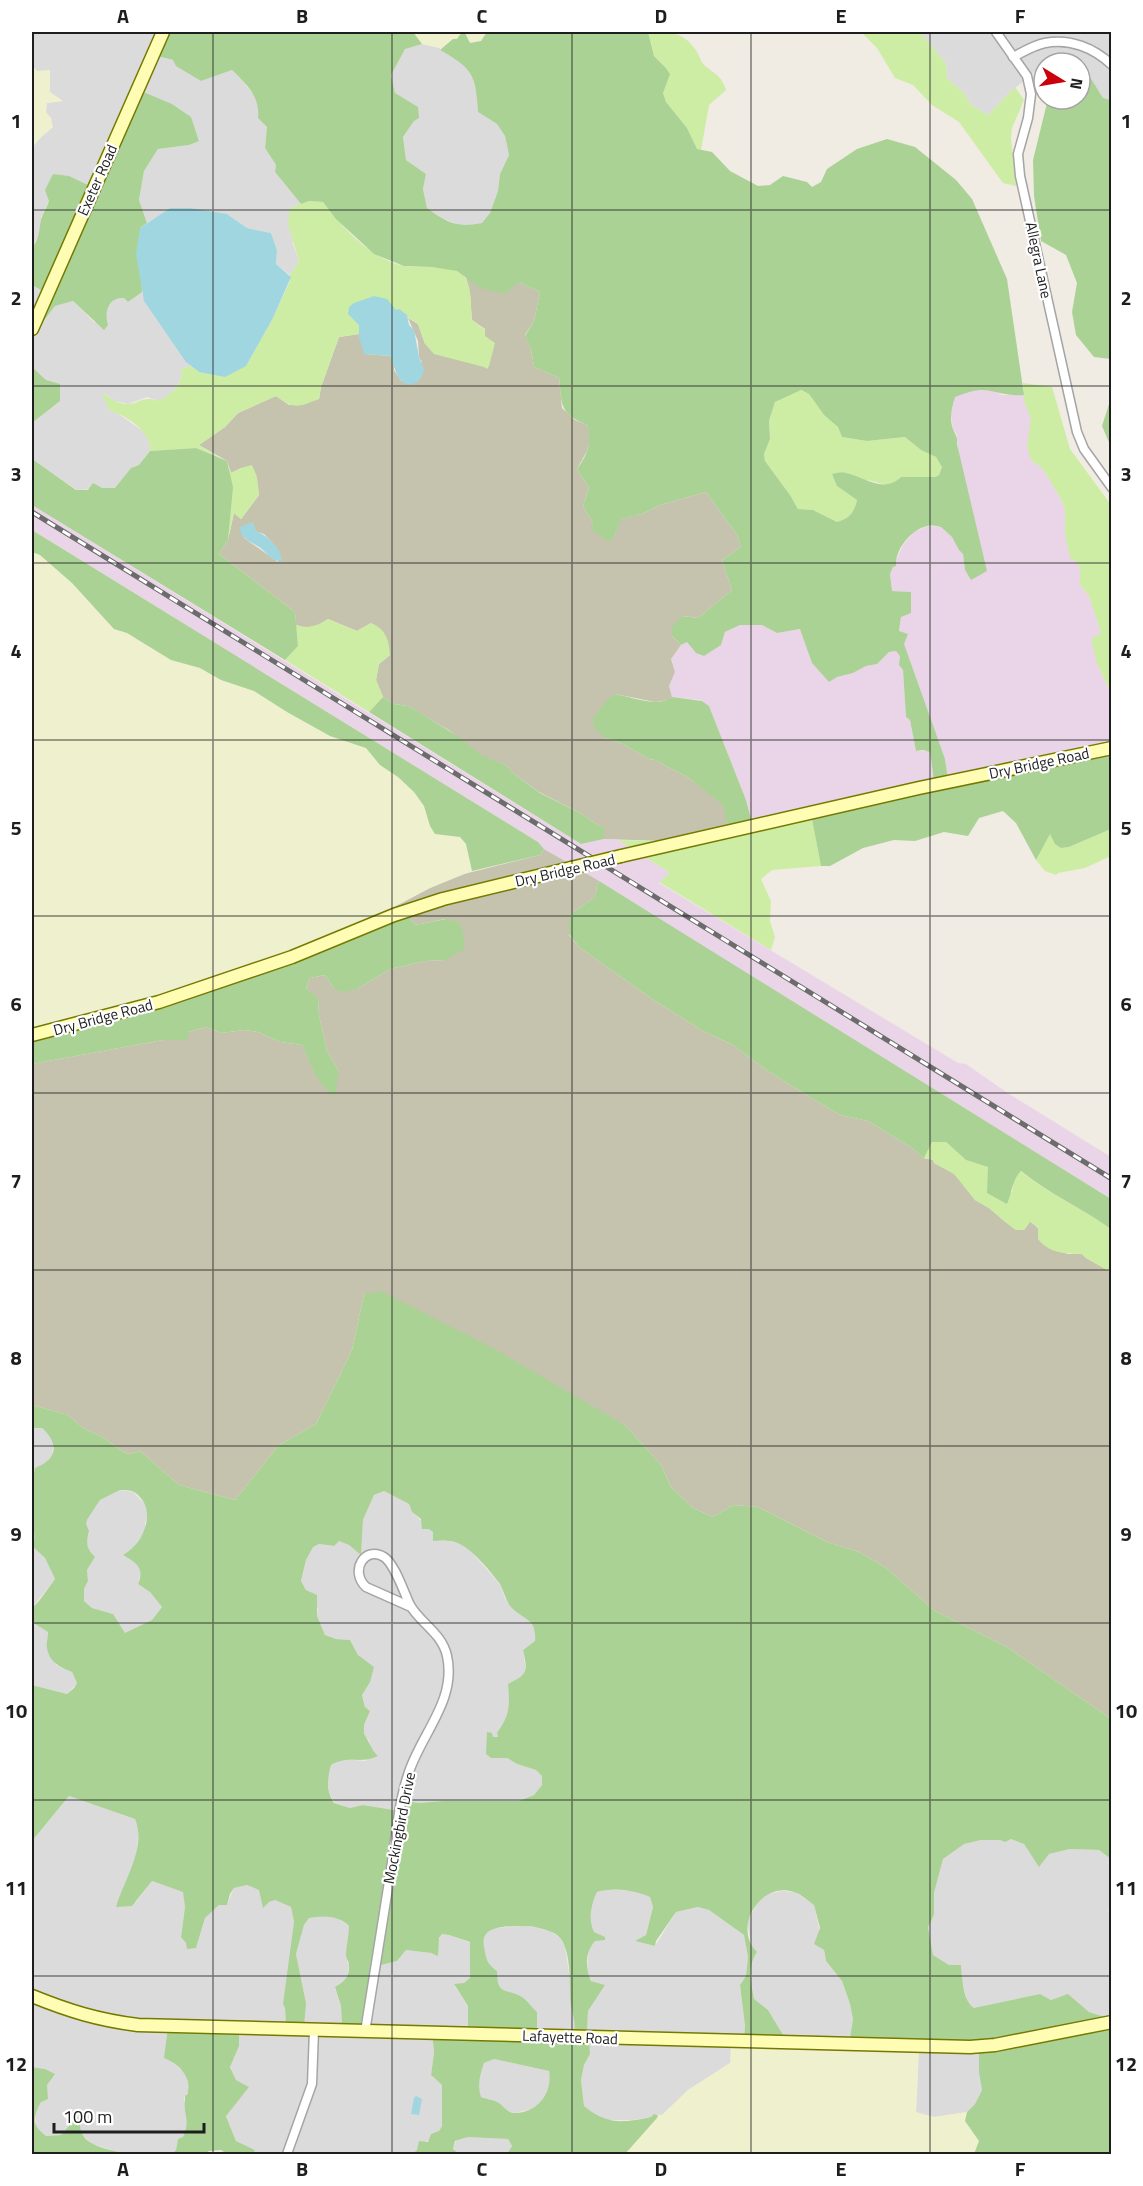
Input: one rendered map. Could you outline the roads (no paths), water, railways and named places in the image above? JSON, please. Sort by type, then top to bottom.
[{"type":"street","name":"Exeter Road","points":[[32,329],[163,32]]},
{"type":"street","name":"Allegra Lane","points":[[996,32],[1026,76],[1030,94],[1028,118],[1018,154],[1020,176],[1077,432],[1084,449],[1112,488]]},
{"type":"street","points":[[1013,57],[1044,43],[1062,42],[1077,44],[1098,52],[1112,65]]},
{"type":"street","name":"Dry Bridge Road","points":[[32,1035],[159,1002],[292,957],[394,915],[442,899],[919,788],[1112,748]]},
{"type":"street","name":"Mockingbird Drive","points":[[365,2032],[403,1792],[419,1745],[442,1704],[448,1678],[447,1655],[442,1644],[435,1632],[411,1607],[390,1562],[381,1555],[370,1555],[365,1558],[358,1567],[361,1583],[411,1607]]},
{"type":"street","name":"Lafayette Road","points":[[32,1996],[99,2020],[138,2025],[970,2047],[995,2045],[1112,2022]]},
{"type":"street","points":[[287,2154],[312,2084],[314,2030]]},
{"type":"water","points":[[170,208],[190,208],[227,214],[247,228],[271,233],[277,250],[276,264],[291,277],[273,318],[246,366],[225,377],[199,372],[186,362],[144,301],[136,254],[140,228]]},
{"type":"water","points":[[374,296],[387,299],[396,310],[399,309],[407,315],[409,325],[414,330],[419,357],[424,369],[421,378],[413,384],[403,383],[397,375],[390,356],[364,354],[359,337],[359,325],[348,314],[349,307]]},
{"type":"water","points":[[253,522],[256,531],[269,539],[276,547],[282,561],[272,558],[244,537],[240,527]]},
{"type":"water","points":[[416,2096],[422,2099],[419,2115],[411,2114]]},
{"type":"railway","points":[[32,512],[1112,1179]]}]
